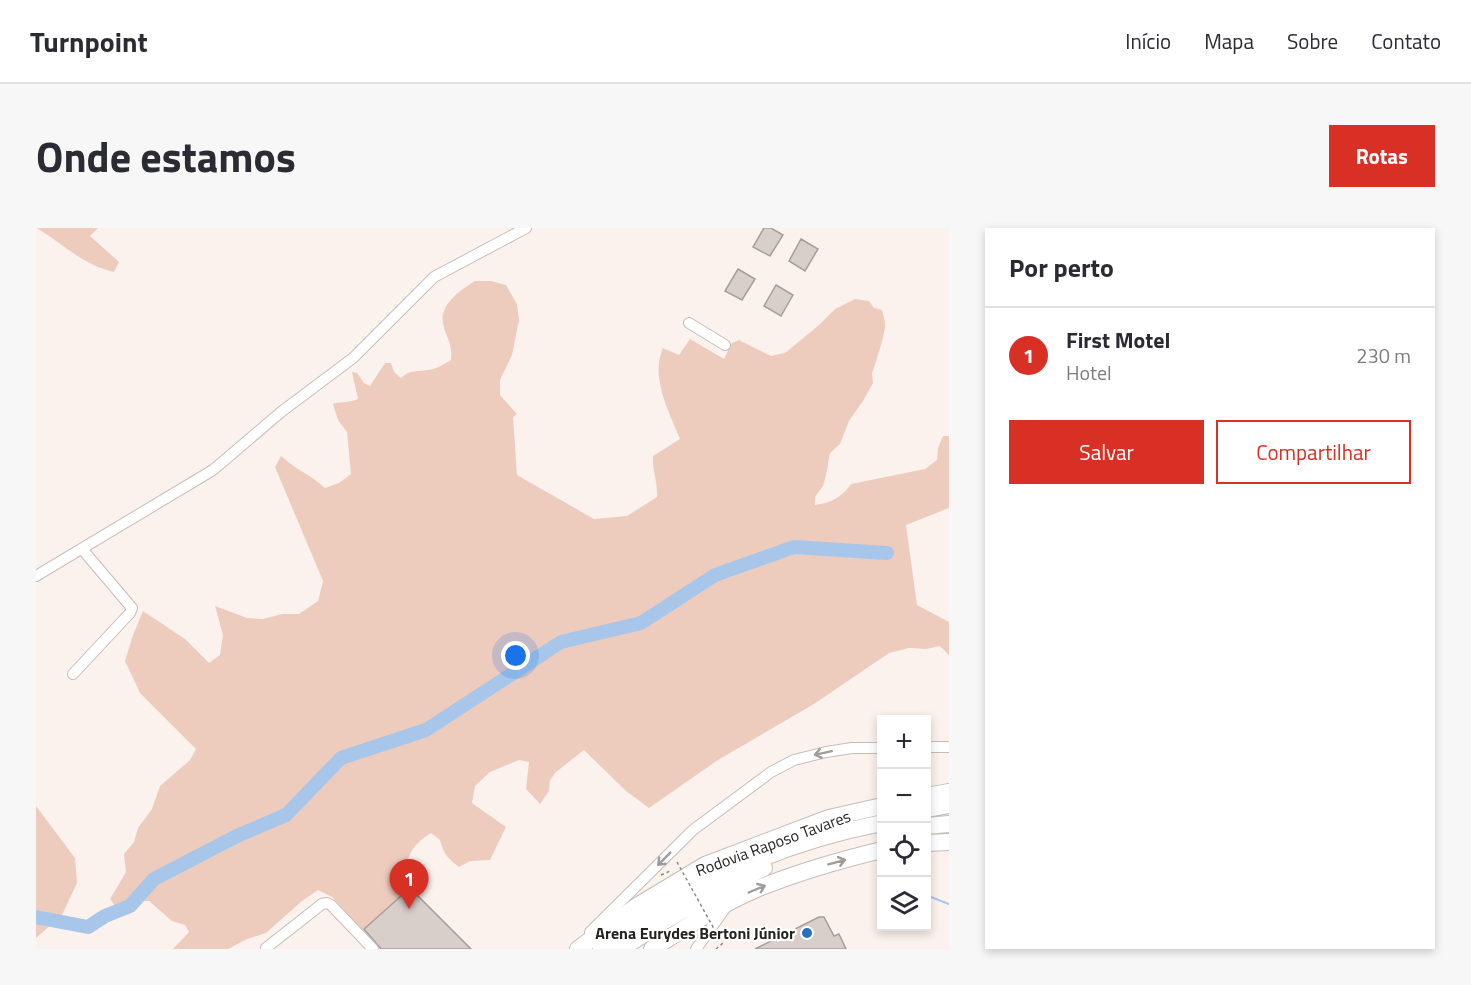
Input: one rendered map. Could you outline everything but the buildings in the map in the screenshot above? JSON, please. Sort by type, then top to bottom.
[{"type":"highway","points":[[931,795],[949,792]]},
{"type":"highway","points":[[931,808],[949,805]]},
{"type":"highway","name":"Rodovia Raposo Tavares","points":[[578,949],[637,906],[705,865],[829,818],[877,807]]},
{"type":"highway","points":[[931,814],[949,812]]},
{"type":"highway","name":"Rodovia Raposo Tavares","points":[[601,949],[665,906],[728,872],[809,841],[878,823]]},
{"type":"highway","points":[[931,826],[949,824]]},
{"type":"highway","name":"Rodovia Raposo Tavares","points":[[621,949],[704,897],[763,868],[828,846],[877,835]]},
{"type":"highway","points":[[931,843],[949,842]]},
{"type":"highway","points":[[652,949],[684,927],[729,902],[794,875],[877,851]]},
{"type":"street","points":[[36,576],[213,470],[280,412],[353,358],[434,277],[526,228]]},
{"type":"street","points":[[689,323],[725,345]]},
{"type":"street","points":[[73,674],[130,613],[132,608],[82,549]]},
{"type":"street","points":[[931,747],[949,747]]},
{"type":"street","points":[[572,949],[693,830],[771,772],[794,760],[826,752],[852,748],[877,748]]},
{"type":"street","points":[[696,949],[729,902]]},
{"type":"street","points":[[266,948],[322,904],[327,903],[373,949]]},
{"type":"path","points":[[677,862],[723,943],[716,949]]},
{"type":"shaded area","points":[[37,228],[98,228],[90,236],[119,262],[114,272],[103,269],[83,259]]},
{"type":"shaded area","points":[[475,281],[491,281],[506,285],[517,304],[519,320],[512,355],[500,380],[500,395],[517,414],[513,417],[517,475],[594,519],[627,516],[657,497],[653,456],[680,439],[662,394],[659,371],[663,348],[679,355],[690,339],[724,359],[732,343],[739,340],[771,356],[785,353],[835,309],[855,299],[869,301],[874,308],[882,310],[885,328],[872,373],[873,383],[849,421],[840,444],[830,453],[823,486],[815,497],[815,505],[836,499],[851,484],[925,469],[937,460],[938,448],[943,436],[949,436],[949,508],[906,525],[917,605],[949,622],[949,655],[940,646],[926,649],[909,648],[889,653],[814,704],[718,760],[649,808],[626,791],[584,750],[556,772],[550,780],[549,791],[540,804],[526,789],[529,762],[519,760],[490,772],[475,786],[472,803],[506,827],[490,860],[470,861],[459,867],[446,855],[440,840],[431,833],[417,844],[409,857],[407,871],[410,888],[363,930],[332,897],[318,890],[266,933],[247,939],[228,949],[173,949],[189,932],[185,925],[172,921],[149,901],[135,901],[115,906],[110,899],[126,872],[124,854],[134,842],[138,828],[152,809],[160,786],[190,760],[196,749],[140,693],[125,661],[143,611],[185,639],[209,663],[220,655],[223,635],[215,606],[247,618],[263,619],[282,614],[299,614],[318,601],[323,581],[275,467],[281,456],[325,488],[339,483],[351,474],[347,432],[338,420],[333,404],[358,399],[352,372],[357,373],[364,383],[370,386],[385,363],[391,363],[394,372],[401,378],[411,372],[434,369],[451,360],[450,345],[443,324],[444,310],[452,298]]},
{"type":"shaded area","points":[[36,806],[75,858],[77,883],[62,915],[36,938]]},
{"type":"waterway","points":[[36,917],[88,927],[105,916],[130,906],[154,879],[237,836],[286,815],[341,758],[426,730],[561,642],[641,623],[715,575],[794,547],[887,553]]},
{"type":"waterway","points":[[931,897],[949,904]]},
{"type":"place","name":"First Motel","points":[[409,909]]},
{"type":"place","name":"Arena Eurydes Bertoni Júnior","points":[[807,933]]}]
